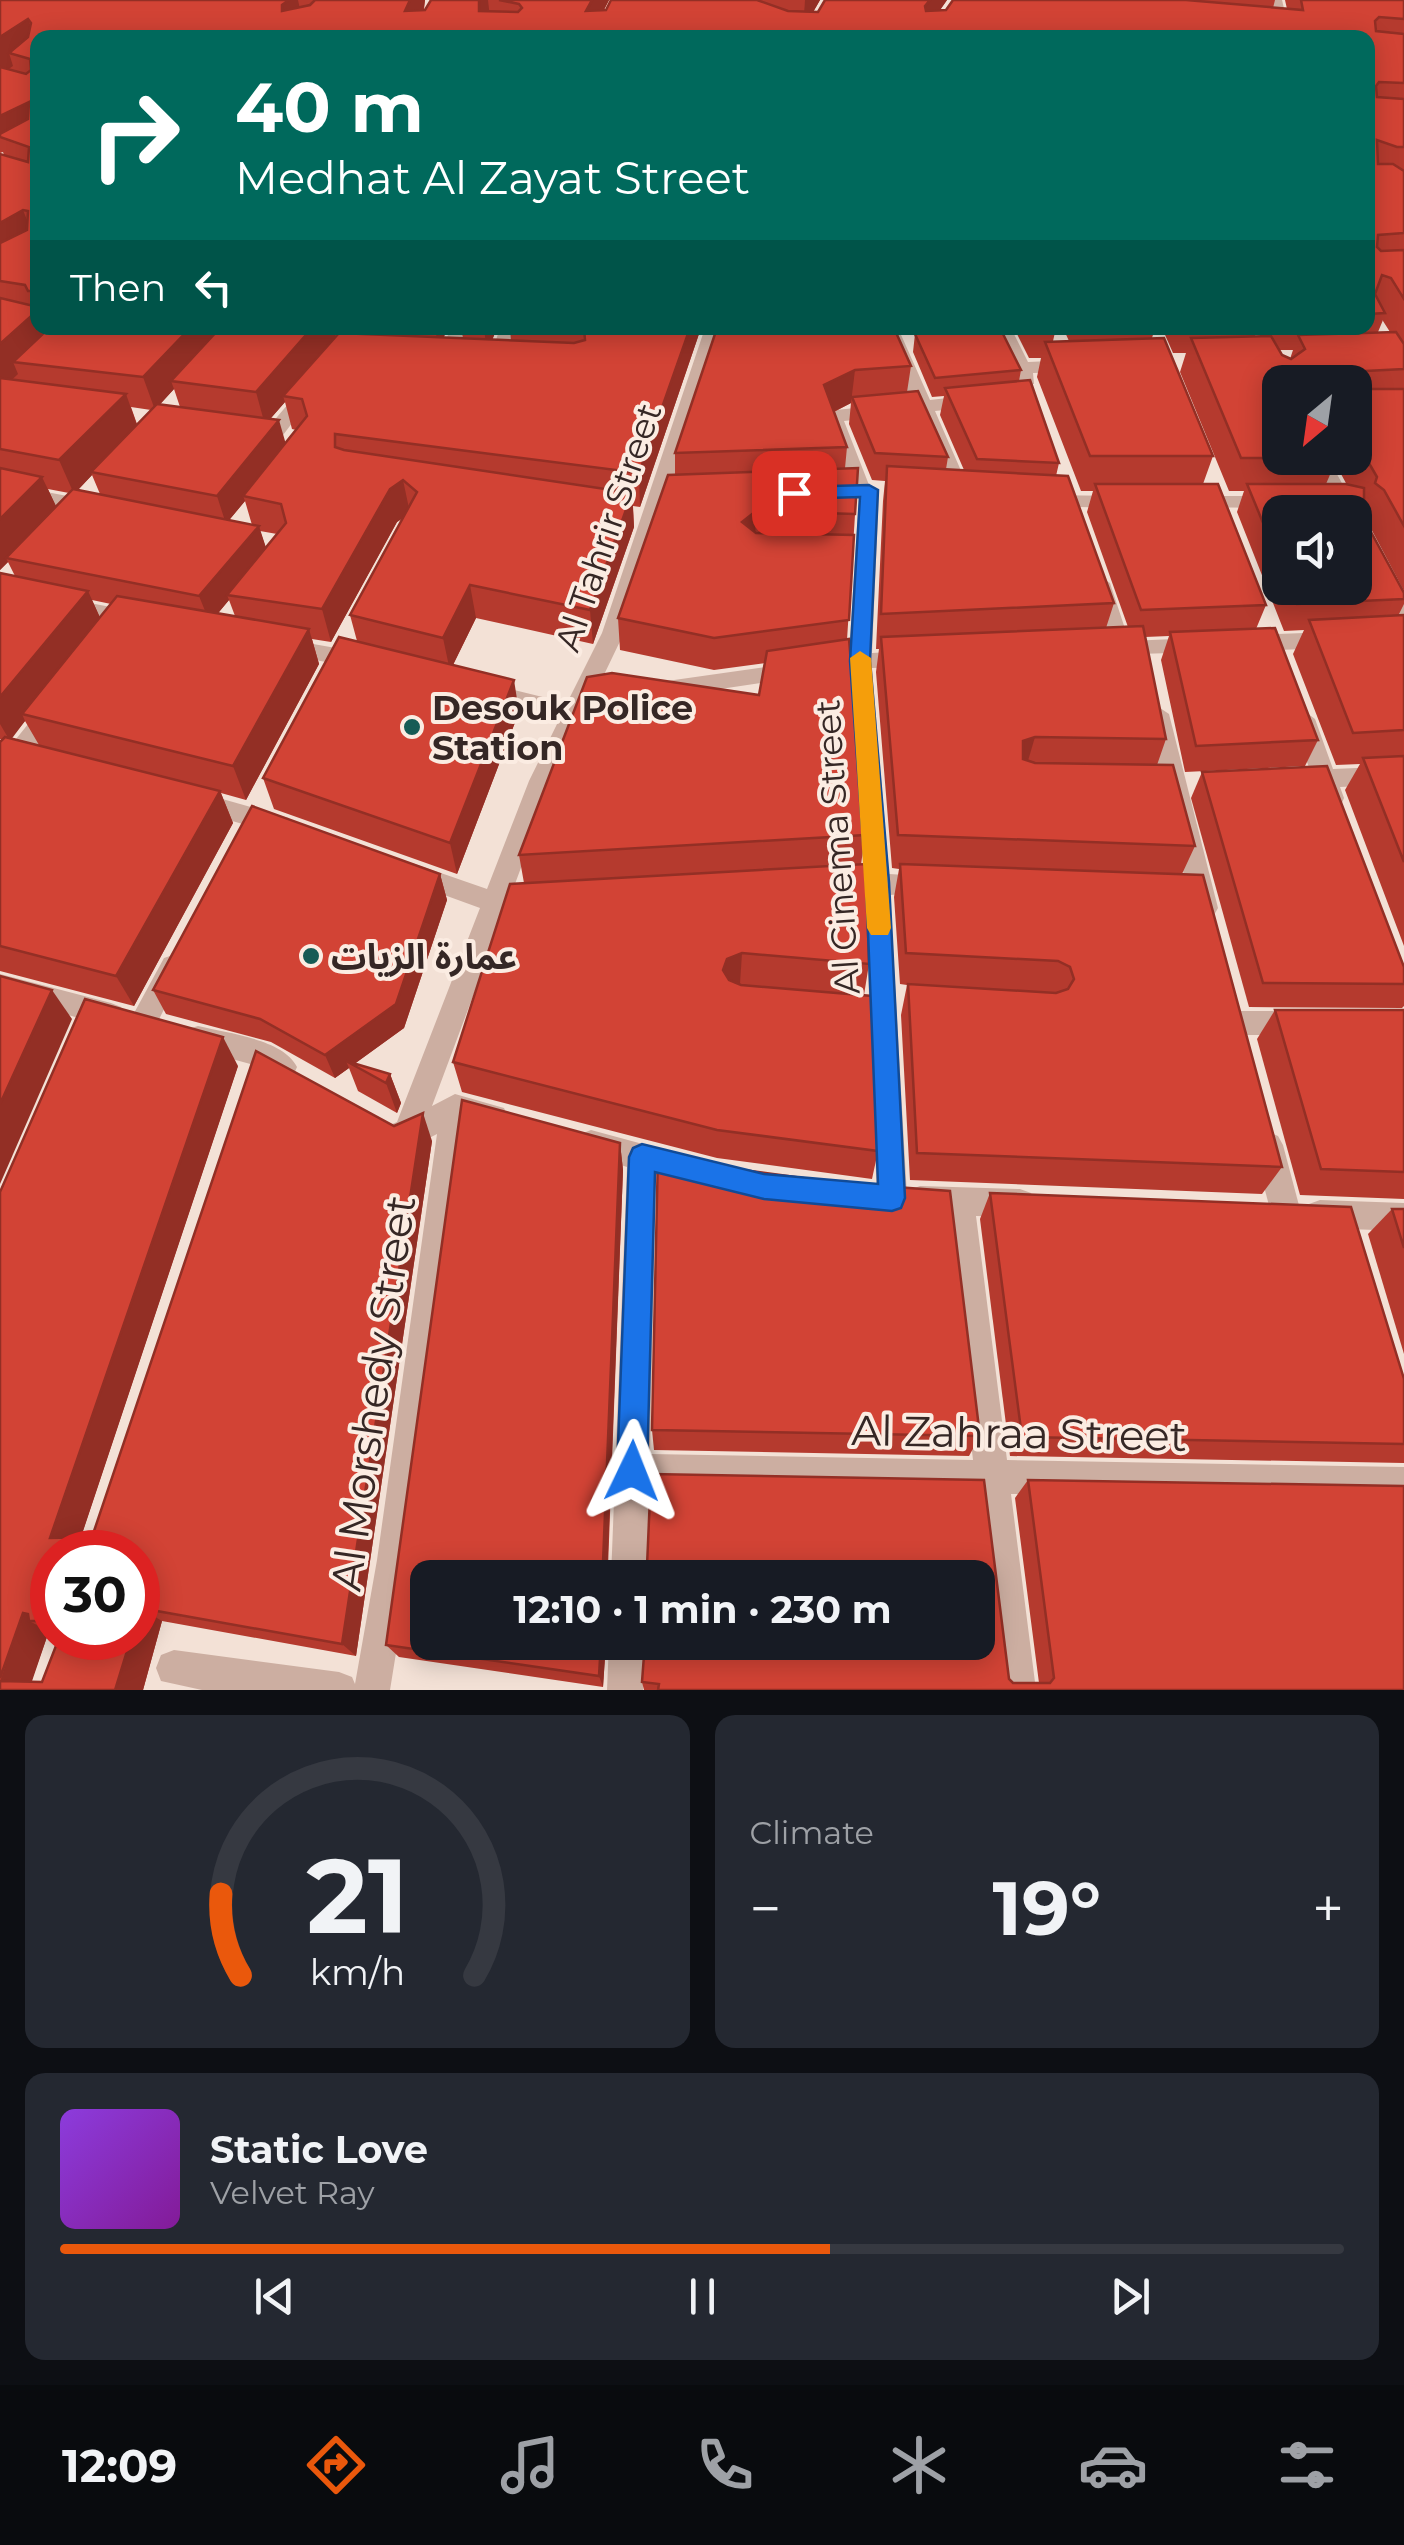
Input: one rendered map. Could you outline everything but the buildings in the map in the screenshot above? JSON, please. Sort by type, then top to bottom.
[{"type":"street","points":[[1275,0],[1282,30]]},
{"type":"street","points":[[300,438],[263,434],[308,388],[349,356],[349,335]]},
{"type":"street","points":[[462,335],[474,362],[503,335]]},
{"type":"street","name":"Al Tahrir Street","points":[[406,1137],[542,781],[585,704],[613,633],[712,335]]},
{"type":"street","points":[[922,406],[1016,398],[1022,368],[1000,335]]},
{"type":"street","points":[[900,338],[922,406],[961,496]]},
{"type":"street","points":[[1022,368],[1076,366],[1057,340]]},
{"type":"street","name":"Al Cinema Street","points":[[892,1198],[877,882],[860,661],[857,556],[865,491],[835,418],[922,406]]},
{"type":"street","points":[[0,489],[118,513]]},
{"type":"street","points":[[1022,500],[1262,502]]},
{"type":"street","points":[[1090,557],[1132,648],[1172,786],[1192,894],[1211,931]]},
{"type":"street","points":[[1372,558],[1404,619]]},
{"type":"street","points":[[4,585],[120,626],[162,625]]},
{"type":"street","points":[[1084,651],[1348,639]]},
{"type":"street","points":[[269,644],[344,647],[394,668]]},
{"type":"street","points":[[322,687],[344,647]]},
{"type":"street","points":[[636,693],[860,661],[935,658]]},
{"type":"street","points":[[466,686],[585,704]]},
{"type":"street","points":[[0,776],[65,694]]},
{"type":"street","points":[[1293,694],[1338,814]]},
{"type":"street","points":[[1286,780],[1404,775]]},
{"type":"street","points":[[162,792],[254,816],[310,836]]},
{"type":"street","points":[[384,863],[495,903],[552,900]]},
{"type":"street","points":[[820,886],[877,882],[954,885]]},
{"type":"street","points":[[143,1024],[189,937]]},
{"type":"street","points":[[0,985],[90,1019],[143,1024],[260,1054],[308,1082]]},
{"type":"street","points":[[847,1009],[918,1001]]},
{"type":"street","points":[[1236,1023],[1329,1024]]},
{"type":"street","points":[[248,1092],[260,1054]]},
{"type":"street","points":[[374,1118],[406,1137],[455,1107],[530,1127]]},
{"type":"street","name":"Al Morshedy Street","points":[[372,1690],[394,1560],[455,1107]]},
{"type":"street","points":[[1261,1118],[1286,1213]]},
{"type":"street","points":[[567,1137],[718,1177]]},
{"type":"street","points":[[630,1560],[642,1157]]},
{"type":"street","points":[[860,1197],[1055,1204]]},
{"type":"street","points":[[959,1201],[1018,1690]]},
{"type":"street","points":[[1248,1211],[1404,1217]]},
{"type":"street","points":[[1343,1215],[1354,1252]]},
{"type":"street","name":"Al Zahraa Street","points":[[632,1471],[1404,1484]]},
{"type":"street","points":[[625,1690],[626,1660]]},
{"type":"street","points":[[174,1668],[338,1690]]},
{"type":"slow traffic","points":[[860,658],[879,928]]},
{"type":"place","name":"Desouk Police Station","points":[[412,727]]},
{"type":"place","name":"عمارة الزيات","points":[[311,956]]},
{"type":"route","points":[[632,1471],[642,1157],[764,1186],[892,1198],[877,882],[860,661],[869,490],[794,493]]}]
